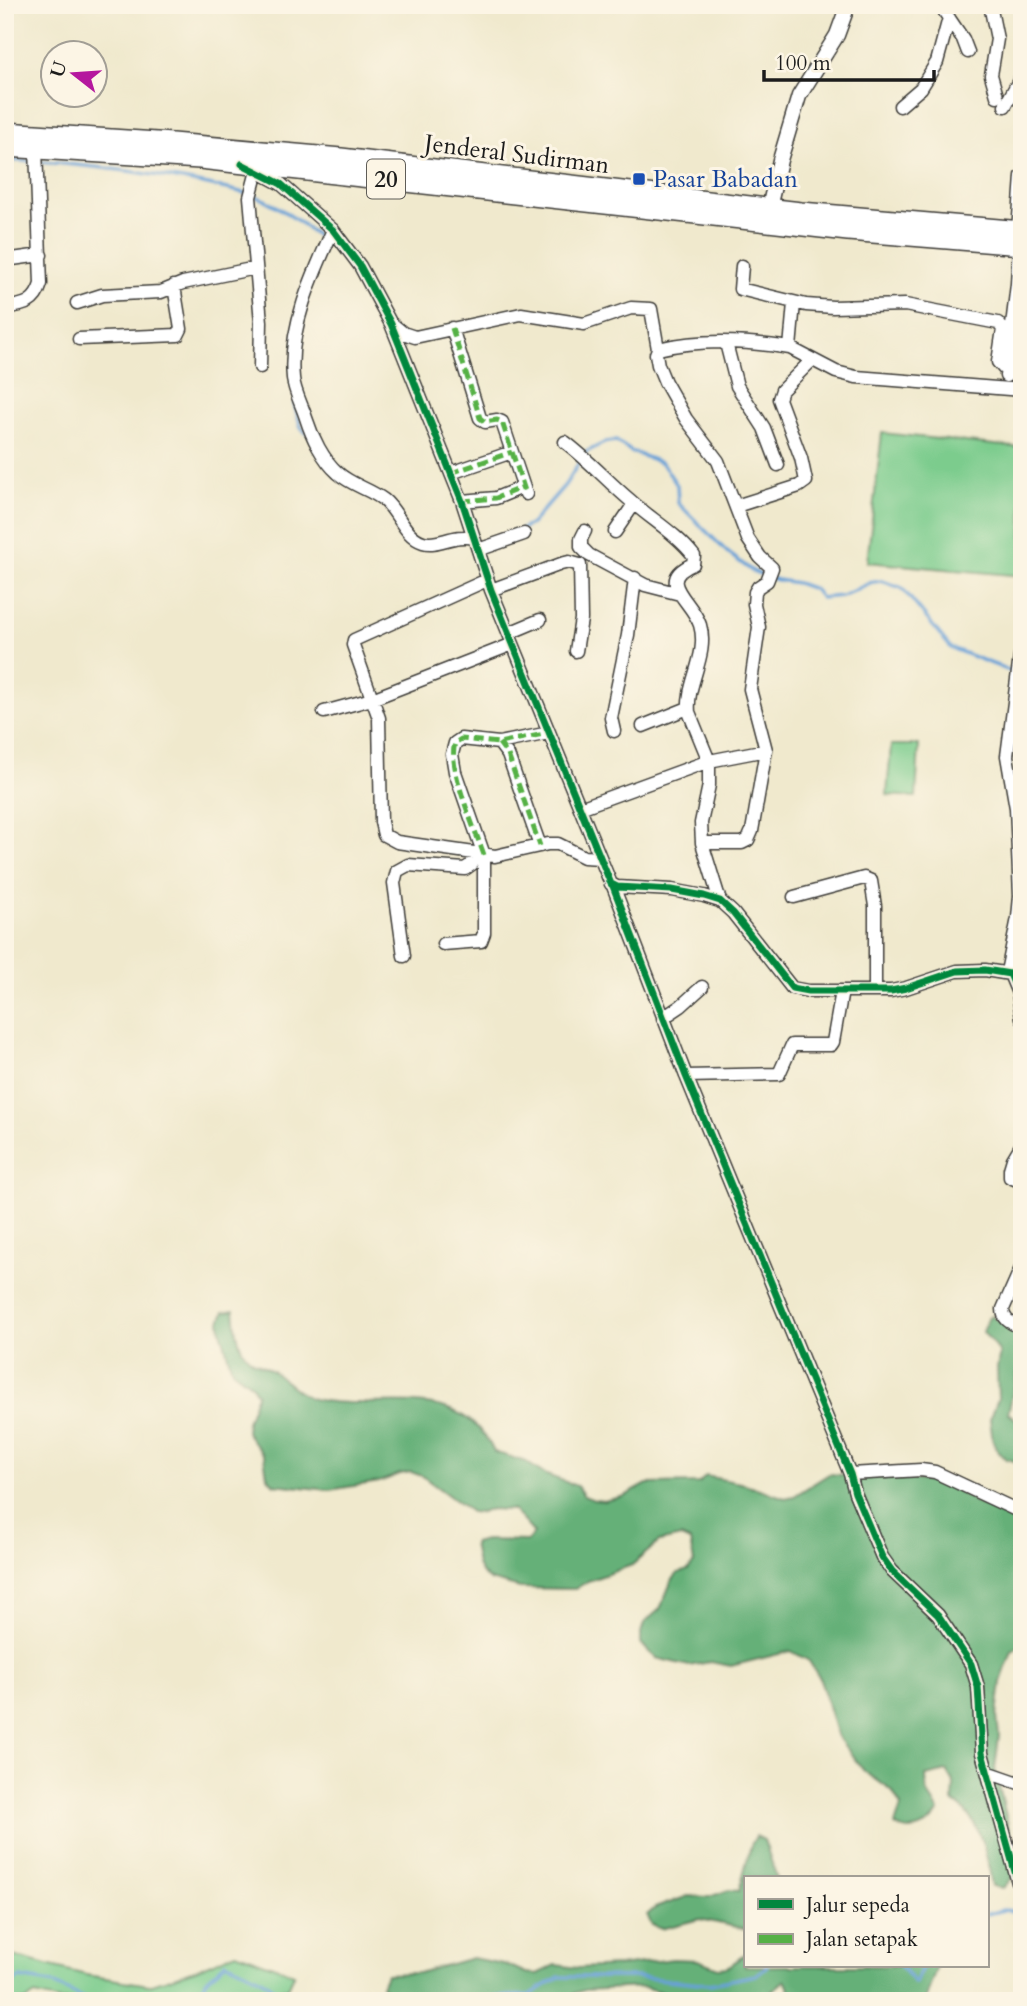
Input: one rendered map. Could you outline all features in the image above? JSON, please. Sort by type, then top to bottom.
[{"type":"highway","name":"Jenderal Sudirman","points":[[5,132],[172,143],[771,199],[1020,238]]},
{"type":"highway","name":"Jenderal Sudirman","points":[[5,147],[200,159],[249,168],[848,231],[1020,238]]},
{"type":"street","points":[[771,199],[800,96],[837,35],[848,5]]},
{"type":"street","points":[[940,5],[968,52]]},
{"type":"street","points":[[990,5],[997,38],[991,75],[1001,101],[1022,75]]},
{"type":"street","points":[[900,106],[920,88],[937,62],[949,18]]},
{"type":"street","points":[[5,308],[22,305],[36,298],[41,284],[36,148]]},
{"type":"street","points":[[260,367],[261,323],[249,168],[281,184],[333,230],[360,266],[391,324],[462,500],[489,585],[613,886],[686,1076],[882,1557],[892,1572],[938,1615],[971,1664],[978,1687],[982,1753],[1022,1897]]},
{"type":"street","points":[[1005,389],[1017,284],[1022,176]]},
{"type":"street","points":[[333,230],[305,294],[294,352],[293,381],[308,426],[318,446],[337,473],[391,505],[417,540],[426,543],[456,536],[476,544],[524,534]]},
{"type":"street","points":[[5,260],[41,255]]},
{"type":"street","points":[[742,266],[740,289],[794,303],[832,307],[905,305],[998,323],[1003,329],[998,362],[1007,372]]},
{"type":"street","points":[[78,303],[102,295],[161,292],[174,286],[256,268]]},
{"type":"street","points":[[79,339],[178,335],[181,329],[174,286]]},
{"type":"street","points":[[790,348],[794,303]]},
{"type":"street","points":[[391,324],[403,333],[415,337],[521,314],[584,324],[631,308],[651,309],[659,371],[685,419],[718,461],[748,539],[760,557],[772,568],[769,578],[755,592],[754,604],[759,627],[750,689],[766,750],[752,831],[748,840],[742,843],[702,843]]},
{"type":"street","points":[[452,328],[480,418],[485,422],[502,422],[524,491],[496,498],[462,500]]},
{"type":"street","points":[[726,343],[737,386],[764,428],[778,465]]},
{"type":"street","points":[[658,349],[690,344],[759,343],[790,348],[836,372],[869,379],[1022,390]]},
{"type":"street","points":[[736,506],[799,486],[806,481],[801,457],[779,399],[782,390],[811,360]]},
{"type":"street","points":[[565,442],[694,556],[693,564],[681,568],[676,574],[675,583],[701,631],[700,660],[688,708],[709,761],[709,785],[701,823],[702,843],[720,901]]},
{"type":"street","points":[[451,473],[512,452]]},
{"type":"street","points":[[615,532],[634,504]]},
{"type":"street","points":[[585,531],[580,543],[584,551],[645,585],[680,594]]},
{"type":"street","points":[[576,651],[581,619],[580,565],[569,562],[489,585],[355,639],[353,645],[379,718],[381,822],[384,835],[397,842],[495,856],[558,844],[584,857],[600,858]]},
{"type":"street","points":[[614,731],[611,718],[628,635],[635,578]]},
{"type":"street","points":[[324,712],[372,698],[511,638],[540,620]]},
{"type":"street","points":[[1006,972],[1016,931],[1020,895],[1016,808],[1007,744],[1018,710],[1022,641]]},
{"type":"street","points":[[643,726],[688,708]]},
{"type":"street","points":[[443,944],[477,942],[484,938],[486,895],[480,854],[455,772],[453,747],[461,738],[499,743],[549,733]]},
{"type":"street","points":[[499,743],[508,755],[540,846]]},
{"type":"street","points":[[580,808],[709,761],[766,750]]},
{"type":"street","points":[[404,956],[394,883],[397,871],[408,865],[465,869],[480,854]]},
{"type":"street","points":[[794,897],[864,878],[871,881],[875,990]]},
{"type":"street","points":[[613,886],[681,891],[720,901],[733,913],[789,986],[799,990],[906,988],[957,971],[1006,972],[1018,983],[1022,1018]]},
{"type":"street","points":[[663,1018],[702,987]]},
{"type":"street","points":[[686,1076],[779,1074],[792,1045],[831,1045],[842,991]]},
{"type":"street","points":[[1022,1144],[1010,1169],[1010,1177],[1022,1182]]},
{"type":"street","points":[[1022,1266],[1003,1309],[1003,1315],[1008,1321],[1022,1328]]},
{"type":"street","points":[[850,1474],[921,1470],[934,1472],[1014,1509],[1022,1510]]},
{"type":"street","points":[[989,1776],[1002,1776],[1022,1784]]},
{"type":"green space","points":[[882,433],[1022,448],[1022,576],[867,562]]},
{"type":"green space","points":[[891,745],[919,745],[916,797],[887,795]]},
{"type":"green space","points":[[234,1310],[238,1339],[244,1353],[303,1394],[314,1399],[338,1403],[414,1403],[438,1406],[460,1414],[479,1429],[494,1452],[526,1462],[544,1474],[577,1486],[584,1496],[594,1500],[604,1501],[625,1496],[647,1484],[699,1483],[706,1476],[745,1484],[785,1498],[794,1496],[829,1474],[944,1482],[977,1503],[1014,1517],[1022,1527],[1022,1645],[1012,1651],[1001,1682],[995,1769],[1016,1859],[1012,1878],[1003,1888],[992,1886],[981,1839],[970,1817],[953,1802],[954,1783],[947,1771],[926,1776],[927,1793],[939,1811],[935,1817],[913,1830],[895,1825],[901,1806],[892,1791],[864,1771],[837,1736],[820,1679],[809,1661],[791,1651],[731,1666],[710,1662],[689,1666],[656,1658],[648,1651],[641,1643],[644,1623],[660,1609],[671,1582],[678,1573],[688,1570],[694,1562],[690,1541],[681,1537],[659,1542],[632,1565],[588,1581],[575,1589],[520,1588],[490,1580],[482,1574],[477,1565],[473,1543],[485,1540],[527,1541],[534,1533],[513,1510],[471,1512],[422,1476],[411,1472],[379,1482],[329,1490],[274,1484],[267,1476],[264,1456],[246,1432],[257,1394],[252,1385],[232,1370],[221,1331],[220,1321],[224,1312]]},
{"type":"green space","points":[[992,1316],[1021,1337],[1020,1363],[1008,1413],[1022,1424],[1022,1463],[1006,1459],[998,1452],[993,1442],[990,1419],[998,1399],[997,1368],[1000,1352],[983,1332],[988,1318]]},
{"type":"green space","points":[[756,1836],[764,1840],[776,1876],[744,1876],[744,1929],[700,1919],[661,1929],[652,1925],[647,1915],[655,1908],[688,1896],[709,1897],[729,1890],[739,1891],[751,1845]]},
{"type":"green space","points":[[236,1952],[294,1974],[288,1988],[282,1988],[277,2001],[60,2001],[35,1995],[26,2001],[5,2001],[5,1954],[86,1975],[149,1985],[195,1970]]},
{"type":"green space","points":[[744,1955],[744,1968],[936,1968],[925,2001],[783,2001],[789,1989],[785,1980],[755,2001],[679,2001],[644,1987],[585,1990],[575,1993],[569,2001],[402,2001],[381,1986],[386,1974],[418,1973],[472,1958],[537,1974],[556,1965],[578,1968],[620,1966],[673,1959],[698,1960],[718,1968],[728,1967]]},
{"type":"waterway","points":[[5,160],[132,172],[244,193],[265,200],[288,214],[322,240],[320,244]]},
{"type":"waterway","points":[[294,404],[301,427],[306,433]]},
{"type":"waterway","points":[[522,529],[531,524],[565,485],[586,452],[606,442],[616,441],[632,452],[662,463],[677,485],[678,503],[727,552],[752,571],[814,589],[821,598],[842,596],[872,582],[882,581],[902,588],[951,648],[1013,672]]},
{"type":"waterway","points":[[988,1914],[1003,1910],[1022,1912]]},
{"type":"waterway","points":[[193,2001],[207,1979],[226,1962],[266,1982],[283,2001]]},
{"type":"waterway","points":[[438,2001],[530,1995],[559,1977],[637,1977],[710,1984],[756,1975],[765,1968]]},
{"type":"waterway","points":[[902,1968],[915,1983],[922,1968]]},
{"type":"waterway","points":[[5,1987],[20,1978],[50,1983],[90,2001]]},
{"type":"marked path","points":[[452,328],[480,418],[485,422],[502,422],[526,494]]},
{"type":"marked path","points":[[451,473],[512,452]]},
{"type":"marked path","points":[[462,501],[496,498],[523,487]]},
{"type":"marked path","points":[[484,855],[458,782],[455,743],[461,739],[499,743],[549,733]]},
{"type":"marked path","points":[[499,743],[508,755],[540,846]]},
{"type":"cycle path","points":[[242,164],[281,184],[333,230],[360,266],[391,324],[462,501],[491,590],[611,884],[617,887],[672,890],[720,901],[733,913],[792,988],[808,991],[891,991],[957,971],[985,970],[1010,974],[1018,993],[1022,1018]]},
{"type":"cycle path","points":[[613,886],[686,1076],[882,1557],[892,1571],[938,1615],[971,1664],[978,1687],[982,1753],[1022,1897]]},
{"type":"place","name":"Pasar Babadan","points":[[639,179]]}]
